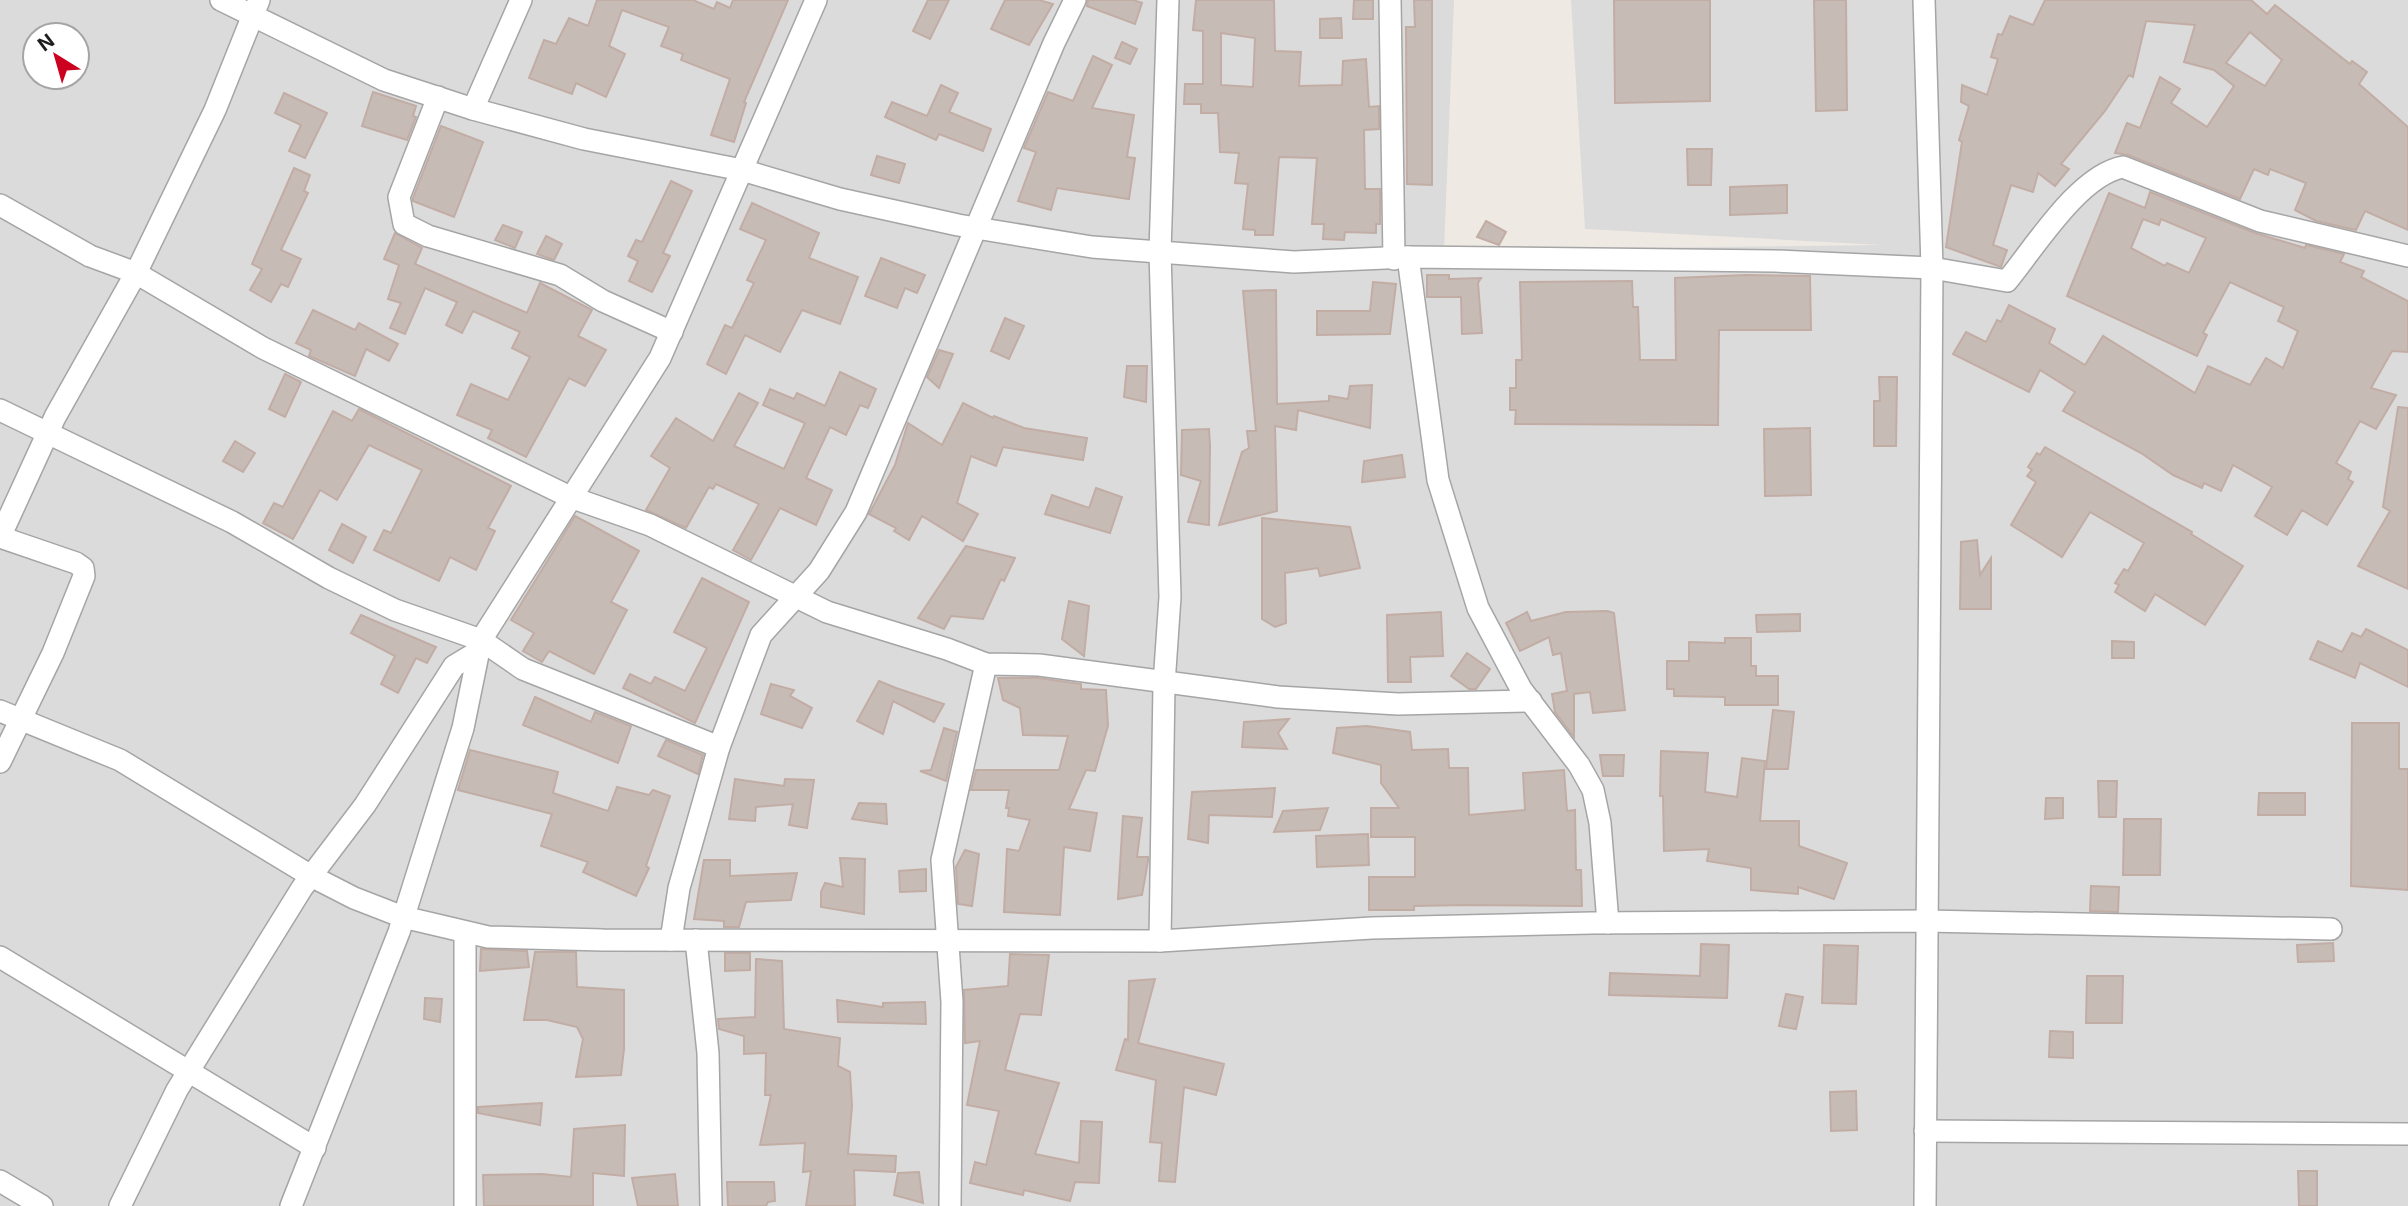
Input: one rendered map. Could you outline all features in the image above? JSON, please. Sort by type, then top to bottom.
[{"type":"street","points":[[221,0],[256,8],[384,80],[473,108],[584,139],[742,170],[840,199],[978,228],[1092,247],[1294,262],[1401,258],[1775,261],[1932,268],[2007,281],[2071,202],[2108,170],[2123,167],[2260,221],[2408,256]]},
{"type":"street","points":[[473,108],[520,0]]},
{"type":"street","points":[[291,1206],[403,917],[463,728],[480,645],[570,497],[660,358],[816,0]]},
{"type":"street","points":[[671,940],[679,888],[719,747],[761,635],[819,571],[856,512],[1054,43],[1075,0]]},
{"type":"street","points":[[1160,941],[1164,684],[1170,597],[1160,252],[1168,0]]},
{"type":"street","points":[[1390,0],[1401,258],[1438,481],[1478,608],[1531,701],[1579,765],[1593,790],[1600,823],[1608,923]]},
{"type":"street","points":[[1924,0],[1932,268],[1925,1206]]},
{"type":"street","points":[[0,762],[10,716],[53,653],[84,576],[83,568],[76,563],[0,537],[49,432],[136,273],[215,110],[256,8]]},
{"type":"street","points":[[438,97],[399,197],[404,224],[428,236],[560,275],[603,300],[672,332]]},
{"type":"street","points":[[0,205],[90,256],[136,273],[263,348],[570,497],[650,525],[827,612],[947,649],[986,664],[1038,665],[1164,684],[1278,697],[1398,704],[1531,701]]},
{"type":"street","points":[[0,410],[232,522],[330,578],[395,610],[480,645],[523,669],[719,747]]},
{"type":"street","points":[[120,1206],[188,1071],[311,876],[365,805],[454,666],[480,645]]},
{"type":"street","points":[[950,1206],[952,1002],[942,860],[986,664]]},
{"type":"street","points":[[10,716],[120,760],[311,876],[403,917],[488,937],[948,942],[1160,941],[1372,928],[1926,921],[2331,929]]},
{"type":"street","points":[[465,932],[465,1206]]},
{"type":"street","points":[[696,940],[708,1053],[711,1206]]},
{"type":"street","points":[[0,957],[315,1148]]},
{"type":"street","points":[[1925,1131],[2408,1134]]},
{"type":"street","points":[[0,1181],[42,1206]]},
{"type":"shaded area","points":[[0,0],[1454,0],[1444,250],[1882,245],[1585,229],[1571,0],[2408,0],[2408,1206],[0,1206]]},
{"type":"building","points":[[597,0],[693,0],[714,9],[717,2],[730,8],[733,0],[788,0],[744,102],[746,103],[734,142],[711,135],[730,79],[681,60],[683,54],[661,46],[669,27],[622,10],[609,46],[625,54],[606,97],[576,83],[572,94],[529,78],[544,40],[556,44],[569,18],[588,26]]},
{"type":"building","points":[[928,0],[949,0],[930,39],[913,31]]},
{"type":"building","points":[[1005,0],[1039,0],[1053,4],[1029,45],[991,29]]},
{"type":"building","points":[[1088,0],[1133,0],[1142,3],[1135,24],[1087,6]]},
{"type":"building","points":[[1196,0],[1274,0],[1275,51],[1301,52],[1299,86],[1342,85],[1343,61],[1366,59],[1369,107],[1379,106],[1379,129],[1364,130],[1365,189],[1380,189],[1380,224],[1376,224],[1376,233],[1345,232],[1344,240],[1323,239],[1324,224],[1312,224],[1317,158],[1279,157],[1273,235],[1255,235],[1255,230],[1243,229],[1248,184],[1235,183],[1239,153],[1220,152],[1218,113],[1201,113],[1201,104],[1184,104],[1185,84],[1203,84],[1203,31],[1193,30]],"holes":[[[1221,33],[1255,38],[1253,87],[1221,85]]]},
{"type":"building","points":[[1354,0],[1373,0],[1373,19],[1353,19]]},
{"type":"building","points":[[1414,0],[1432,0],[1432,185],[1407,184],[1406,27],[1415,27]]},
{"type":"building","points":[[1614,0],[1710,0],[1710,101],[1615,103]]},
{"type":"building","points":[[1814,0],[1846,0],[1847,110],[1816,111]]},
{"type":"building","points":[[2045,0],[2251,0],[2267,14],[2275,5],[2350,64],[2352,61],[2367,72],[2359,84],[2408,127],[2408,230],[2365,211],[2356,230],[2316,221],[2295,210],[2306,183],[2270,169],[2268,175],[2254,169],[2240,199],[2128,155],[2115,153],[2127,123],[2140,128],[2160,77],[2180,89],[2171,103],[2207,127],[2234,86],[2214,70],[2184,62],[2195,25],[2146,21],[2133,77],[2129,75],[2105,111],[2061,164],[2069,169],[2055,186],[2038,173],[2033,192],[2011,185],[1993,245],[2007,250],[2001,267],[1946,247],[1962,142],[1959,140],[1969,106],[1961,102],[1962,85],[1987,95],[1998,59],[1991,57],[1998,34],[2002,35],[2010,16],[2033,25]],"holes":[[[2250,32],[2282,60],[2265,86],[2226,63]]]},
{"type":"building","points":[[1341,18],[1342,38],[1320,38],[1320,19]]},
{"type":"building","points":[[1122,42],[1137,49],[1130,64],[1115,58]]},
{"type":"building","points":[[1093,56],[1112,65],[1092,108],[1134,115],[1127,157],[1135,158],[1129,199],[1057,188],[1051,210],[1018,201],[1036,152],[1024,148],[1048,92],[1073,101]]},
{"type":"building","points":[[941,85],[958,93],[949,112],[991,129],[983,151],[939,134],[936,140],[885,117],[892,102],[927,116]]},
{"type":"building","points":[[373,92],[416,106],[413,116],[416,117],[407,140],[362,126]]},
{"type":"building","points":[[284,93],[327,113],[305,158],[289,151],[301,125],[275,113]]},
{"type":"building","points":[[441,126],[483,142],[454,217],[413,201]]},
{"type":"building","points":[[1687,149],[1712,149],[1711,185],[1688,185]]},
{"type":"building","points":[[877,156],[905,164],[899,183],[871,175]]},
{"type":"building","points":[[294,168],[310,175],[304,191],[308,193],[281,250],[301,259],[288,287],[281,284],[271,302],[250,290],[262,269],[252,264]]},
{"type":"building","points":[[671,181],[692,191],[663,253],[670,256],[652,292],[629,281],[638,261],[628,256],[636,240],[642,242]]},
{"type":"building","points":[[1787,185],[1787,213],[1730,215],[1730,187]]},
{"type":"building","points":[[2150,192],[2255,233],[2305,248],[2306,245],[2344,254],[2340,262],[2364,271],[2361,277],[2408,301],[2408,352],[2392,351],[2371,388],[2396,395],[2376,429],[2360,421],[2336,463],[2351,472],[2348,479],[2353,482],[2327,525],[2302,510],[2287,535],[2255,516],[2272,487],[2233,465],[2221,491],[2204,483],[2202,488],[2173,475],[2141,453],[2063,411],[2075,392],[2040,370],[2029,392],[1953,354],[1966,332],[1986,342],[1997,320],[2001,322],[2009,305],[2055,329],[2049,343],[2085,365],[2103,336],[2195,393],[2208,366],[2250,385],[2266,358],[2283,368],[2298,331],[2278,321],[2284,307],[2230,282],[2203,333],[2207,335],[2197,356],[2067,296],[2109,193],[2145,208]],"holes":[[[2143,219],[2159,225],[2161,219],[2206,238],[2189,273],[2167,263],[2165,266],[2131,248]]]},
{"type":"building","points":[[752,203],[819,233],[809,258],[858,277],[840,324],[802,310],[780,352],[745,335],[726,374],[707,364],[725,325],[732,328],[754,283],[747,280],[766,240],[740,229]]},
{"type":"building","points":[[1486,221],[1506,232],[1499,245],[1477,237]]},
{"type":"building","points":[[503,225],[522,232],[515,248],[495,240]]},
{"type":"building","points":[[395,233],[422,248],[415,264],[527,313],[540,283],[592,310],[578,336],[606,350],[585,386],[569,378],[526,457],[488,438],[492,430],[457,415],[471,384],[508,400],[530,357],[512,348],[520,332],[473,311],[462,333],[446,325],[457,302],[425,288],[405,334],[390,328],[401,303],[388,299],[399,265],[384,259]]},
{"type":"building","points":[[546,236],[562,244],[554,260],[537,254]]},
{"type":"building","points":[[881,258],[925,275],[917,293],[905,288],[897,308],[865,296]]},
{"type":"building","points":[[1427,275],[1449,275],[1449,279],[1481,278],[1478,283],[1482,333],[1462,334],[1461,297],[1427,297]]},
{"type":"building","points":[[1810,276],[1811,330],[1719,330],[1718,425],[1515,424],[1516,410],[1510,410],[1510,388],[1516,388],[1516,360],[1522,360],[1520,282],[1632,281],[1633,307],[1638,307],[1640,360],[1676,360],[1675,278]]},
{"type":"building","points":[[1373,282],[1396,284],[1390,334],[1317,335],[1317,311],[1370,311]]},
{"type":"building","points":[[1276,290],[1277,404],[1329,401],[1329,396],[1348,399],[1350,386],[1372,385],[1370,428],[1298,410],[1296,430],[1275,426],[1277,511],[1219,525],[1242,452],[1249,448],[1247,431],[1256,431],[1243,291]]},
{"type":"building","points":[[313,310],[355,330],[359,323],[398,344],[389,361],[366,349],[355,376],[309,356],[311,350],[296,343]]},
{"type":"building","points":[[1005,318],[1024,326],[1009,359],[991,351]]},
{"type":"building","points":[[939,350],[953,354],[939,388],[927,377]]},
{"type":"building","points":[[1127,366],[1147,366],[1146,402],[1124,397]]},
{"type":"building","points":[[840,372],[876,389],[868,408],[860,405],[846,435],[830,427],[806,478],[832,490],[816,525],[780,508],[751,560],[733,550],[759,504],[716,484],[713,489],[709,487],[686,528],[646,510],[670,468],[651,456],[676,418],[713,441],[739,393],[758,403],[734,446],[784,469],[805,423],[763,405],[770,389],[794,399],[797,393],[825,406]]},
{"type":"building","points":[[285,374],[301,382],[285,417],[269,409]]},
{"type":"building","points":[[1879,377],[1897,377],[1896,446],[1874,446],[1874,401],[1880,401]]},
{"type":"building","points":[[963,403],[993,418],[994,416],[1024,428],[1087,438],[1083,460],[1003,447],[996,466],[971,456],[957,503],[978,514],[963,541],[922,516],[909,540],[894,531],[896,528],[869,514],[895,465],[908,423],[942,445]]},
{"type":"building","points":[[2398,407],[2408,408],[2408,589],[2358,566],[2390,511],[2383,507]]},
{"type":"building","points":[[359,409],[511,486],[488,528],[495,531],[476,570],[450,557],[439,581],[374,550],[384,530],[391,533],[422,470],[369,445],[337,500],[320,490],[293,539],[263,523],[274,503],[283,507],[333,411],[352,421]]},
{"type":"building","points":[[1810,428],[1811,495],[1765,496],[1764,429]]},
{"type":"building","points":[[1209,429],[1209,525],[1188,522],[1201,481],[1181,475],[1182,430]]},
{"type":"building","points":[[235,441],[255,453],[243,472],[223,461]]},
{"type":"building","points":[[2045,447],[2192,532],[2191,534],[2243,566],[2205,625],[2155,594],[2145,611],[2115,592],[2119,585],[2115,583],[2124,569],[2128,571],[2144,543],[2090,512],[2062,557],[2011,525],[2036,482],[2027,476],[2032,470],[2028,467],[2037,453],[2040,455]]},
{"type":"building","points":[[1402,455],[1405,477],[1362,482],[1364,461]]},
{"type":"building","points":[[1096,488],[1122,497],[1110,533],[1045,514],[1052,495],[1089,508]]},
{"type":"building","points":[[575,516],[639,551],[611,602],[627,610],[594,674],[549,651],[542,662],[523,651],[534,633],[511,620]]},
{"type":"building","points":[[1262,518],[1350,527],[1360,568],[1320,576],[1318,568],[1285,573],[1286,623],[1275,627],[1262,619]]},
{"type":"building","points":[[342,524],[366,537],[353,563],[329,550]]},
{"type":"building","points":[[1977,540],[1980,575],[1991,558],[1991,609],[1960,609],[1961,542]]},
{"type":"building","points":[[966,546],[1015,558],[1004,581],[1001,579],[983,619],[951,616],[944,629],[918,618]]},
{"type":"building","points":[[702,578],[749,602],[695,723],[623,688],[630,674],[651,684],[655,677],[685,691],[707,648],[674,632]]},
{"type":"building","points":[[1069,601],[1089,606],[1084,656],[1062,639]]},
{"type":"building","points":[[1441,612],[1443,656],[1410,657],[1411,682],[1388,682],[1387,615]]},
{"type":"building","points":[[1527,612],[1531,621],[1566,612],[1614,613],[1625,710],[1593,713],[1590,692],[1574,694],[1574,737],[1555,712],[1552,694],[1567,691],[1561,653],[1553,655],[1549,637],[1520,651],[1506,623]]},
{"type":"building","points":[[1800,614],[1800,631],[1757,632],[1756,615]]},
{"type":"building","points":[[361,615],[436,647],[427,663],[416,658],[398,693],[381,684],[395,656],[351,633]]},
{"type":"building","points":[[2366,629],[2408,650],[2408,687],[2360,663],[2355,678],[2310,659],[2318,641],[2342,652],[2352,633],[2361,637]]},
{"type":"building","points":[[1725,638],[1751,638],[1751,666],[1756,666],[1756,676],[1778,676],[1778,705],[1725,705],[1725,697],[1674,696],[1674,689],[1667,689],[1667,661],[1689,661],[1689,642],[1725,643]]},
{"type":"building","points":[[2112,641],[2134,642],[2134,658],[2112,658]]},
{"type":"building","points":[[1467,653],[1490,669],[1476,689],[1469,689],[1451,676]]},
{"type":"building","points":[[998,678],[1038,678],[1081,684],[1081,689],[1106,690],[1108,726],[1095,771],[1086,770],[1069,809],[1097,813],[1090,851],[1064,847],[1060,915],[1004,912],[1007,849],[1019,851],[1030,820],[1008,816],[1009,808],[1006,808],[1009,790],[971,790],[976,770],[1059,770],[1068,736],[1023,735],[1020,708],[1003,700]]},
{"type":"building","points":[[879,681],[944,704],[934,722],[893,701],[883,734],[857,721]]},
{"type":"building","points":[[771,684],[794,690],[790,696],[812,708],[802,728],[761,714]]},
{"type":"building","points":[[535,697],[591,722],[595,712],[631,726],[618,763],[523,725]]},
{"type":"building","points":[[1773,710],[1794,712],[1788,769],[1766,769]]},
{"type":"building","points":[[1289,719],[1278,733],[1287,749],[1242,747],[1244,722]]},
{"type":"building","points":[[2352,723],[2399,723],[2399,769],[2408,769],[2408,890],[2351,886]]},
{"type":"building","points":[[1367,726],[1410,732],[1412,750],[1448,749],[1449,768],[1468,768],[1469,815],[1525,810],[1523,773],[1564,770],[1567,811],[1575,810],[1576,870],[1581,870],[1582,906],[1466,905],[1414,906],[1414,910],[1369,910],[1369,877],[1415,877],[1415,837],[1371,837],[1371,808],[1399,808],[1381,783],[1381,765],[1333,753],[1337,728]]},
{"type":"building","points":[[944,728],[957,732],[946,781],[920,771],[931,770]]},
{"type":"building","points":[[666,740],[703,755],[698,774],[658,756]]},
{"type":"building","points":[[470,750],[558,772],[553,793],[608,811],[617,787],[649,795],[653,790],[670,796],[646,866],[649,868],[636,896],[583,872],[588,862],[541,846],[552,814],[458,790]]},
{"type":"building","points":[[1661,751],[1708,753],[1705,792],[1737,797],[1742,758],[1765,761],[1760,821],[1799,821],[1799,846],[1847,863],[1834,899],[1798,887],[1798,894],[1751,890],[1751,868],[1707,861],[1709,849],[1664,851],[1663,796],[1660,796]]},
{"type":"building","points":[[1600,755],[1624,755],[1623,776],[1603,776]]},
{"type":"building","points":[[735,779],[784,786],[785,779],[814,780],[807,828],[789,825],[793,804],[756,807],[755,821],[729,819]]},
{"type":"building","points":[[2098,781],[2117,781],[2116,817],[2099,817]]},
{"type":"building","points":[[1275,788],[1272,817],[1209,815],[1208,843],[1188,839],[1192,792]]},
{"type":"building","points":[[2259,793],[2305,793],[2305,815],[2258,815]]},
{"type":"building","points":[[2046,798],[2063,798],[2063,818],[2045,819]]},
{"type":"building","points":[[859,803],[886,804],[887,824],[852,819]]},
{"type":"building","points":[[1328,808],[1320,830],[1274,832],[1283,811]]},
{"type":"building","points":[[1123,816],[1142,818],[1137,857],[1148,857],[1148,861],[1142,895],[1118,899]]},
{"type":"building","points":[[2124,819],[2161,819],[2160,875],[2123,875]]},
{"type":"building","points":[[1368,834],[1369,865],[1317,867],[1316,836]]},
{"type":"building","points":[[965,850],[979,854],[972,906],[958,904],[956,867]]},
{"type":"building","points":[[840,858],[865,859],[864,914],[821,907],[821,892],[825,883],[843,887]]},
{"type":"building","points":[[704,860],[730,860],[730,876],[797,873],[791,900],[746,902],[739,927],[724,927],[724,921],[694,919]]},
{"type":"building","points":[[926,869],[926,891],[900,892],[899,871]]},
{"type":"building","points":[[2091,886],[2119,887],[2118,912],[2090,911]]},
{"type":"building","points":[[2333,943],[2334,961],[2298,962],[2297,945]]},
{"type":"building","points":[[1701,944],[1729,945],[1727,998],[1609,995],[1610,973],[1700,976]]},
{"type":"building","points":[[1824,945],[1858,946],[1856,1004],[1822,1003]]},
{"type":"building","points":[[481,949],[527,951],[529,967],[480,971]]},
{"type":"building","points":[[535,952],[576,952],[577,987],[624,990],[621,1075],[576,1077],[583,1039],[577,1027],[547,1020],[524,1020]]},
{"type":"building","points":[[725,953],[750,953],[750,970],[725,971]]},
{"type":"building","points":[[1010,954],[1049,955],[1041,1015],[1020,1014],[1005,1070],[1059,1083],[1035,1154],[1079,1163],[1081,1121],[1102,1122],[1099,1183],[1075,1182],[1070,1201],[1024,1190],[1023,1195],[970,1183],[975,1162],[986,1165],[999,1111],[967,1105],[980,1041],[965,1043],[964,990],[1008,986]]},
{"type":"building","points":[[756,959],[782,961],[784,1029],[840,1038],[838,1066],[850,1072],[852,1106],[848,1154],[896,1156],[895,1172],[854,1170],[855,1206],[806,1206],[811,1171],[803,1172],[805,1143],[760,1145],[771,1095],[765,1095],[766,1053],[744,1054],[744,1036],[719,1029],[718,1019],[755,1017]]},
{"type":"building","points":[[2087,976],[2123,976],[2122,1023],[2086,1023]]},
{"type":"building","points":[[1155,979],[1138,1043],[1224,1064],[1216,1095],[1184,1087],[1175,1182],[1159,1181],[1162,1143],[1150,1142],[1156,1080],[1116,1070],[1125,1039],[1128,1040],[1129,981]]},
{"type":"building","points":[[1786,994],[1803,997],[1796,1029],[1779,1026]]},
{"type":"building","points":[[425,998],[442,999],[440,1022],[424,1019]]},
{"type":"building","points":[[837,1000],[883,1007],[883,1003],[925,1002],[926,1024],[838,1022]]},
{"type":"building","points":[[2050,1031],[2073,1032],[2073,1058],[2049,1057]]},
{"type":"building","points":[[1856,1091],[1857,1130],[1831,1131],[1830,1092]]},
{"type":"building","points":[[542,1103],[540,1125],[478,1113],[478,1107]]},
{"type":"building","points":[[625,1125],[624,1176],[593,1173],[593,1206],[484,1206],[483,1175],[542,1174],[571,1177],[574,1129]]},
{"type":"building","points":[[2298,1171],[2317,1171],[2317,1206],[2299,1206]]},
{"type":"building","points":[[919,1172],[923,1203],[894,1195],[898,1173]]},
{"type":"building","points":[[675,1174],[678,1206],[638,1206],[632,1178]]},
{"type":"building","points":[[727,1182],[774,1182],[775,1201],[768,1202],[766,1206],[728,1206]]}]
